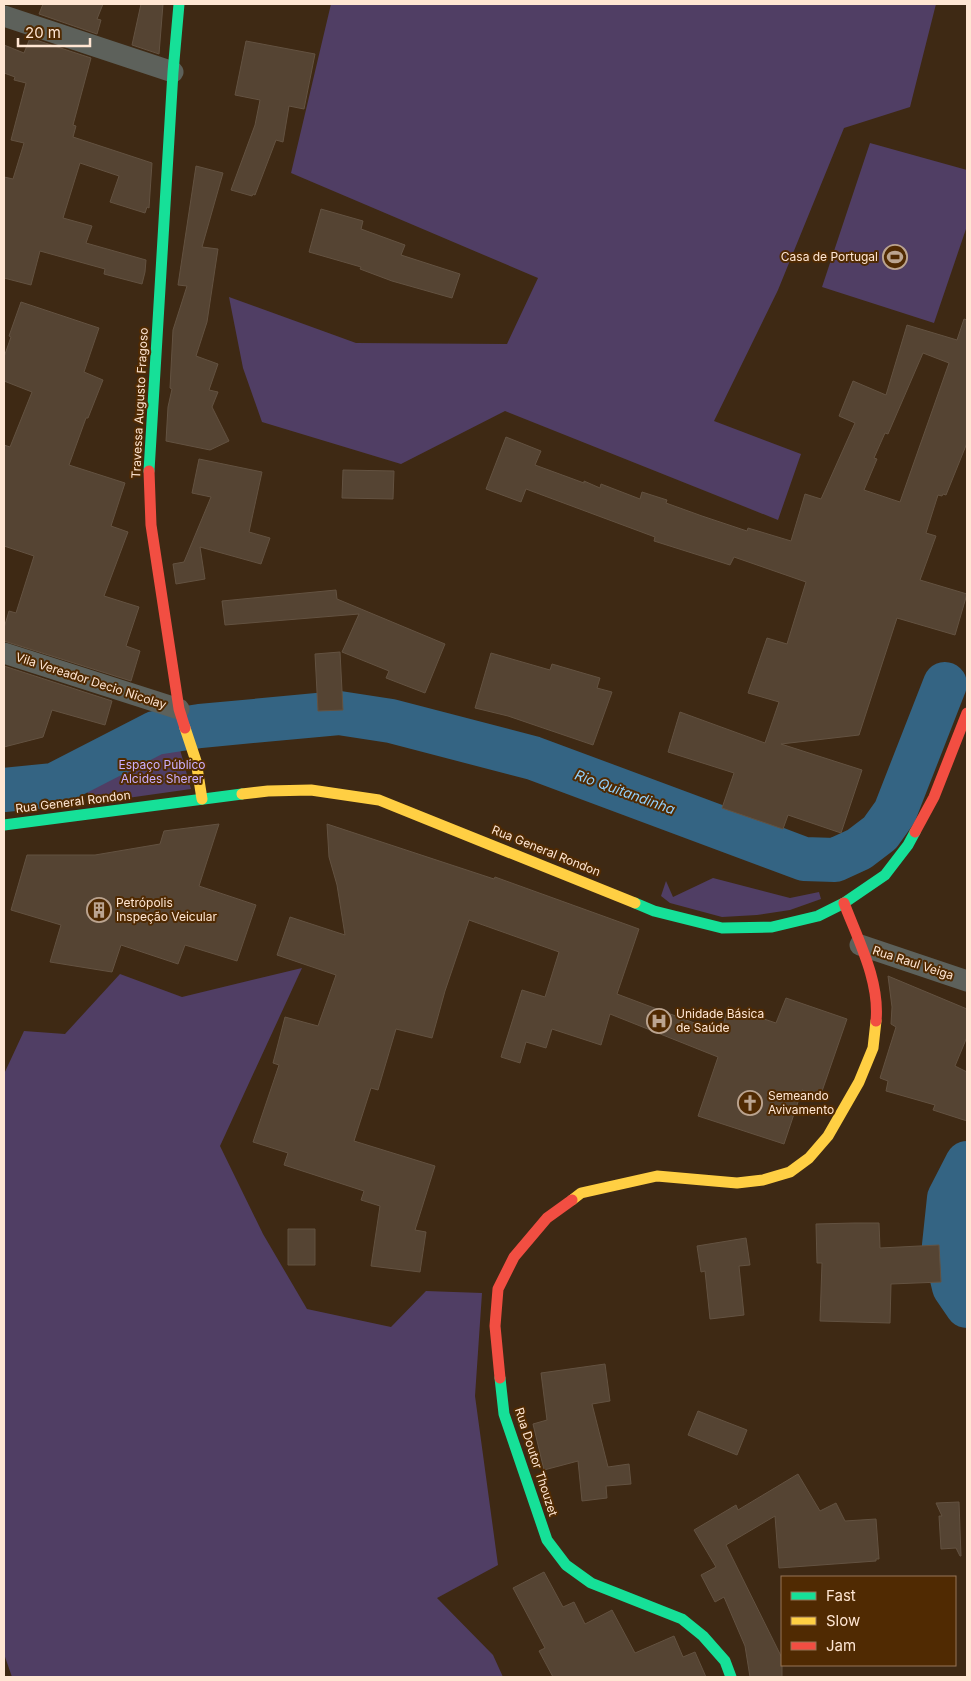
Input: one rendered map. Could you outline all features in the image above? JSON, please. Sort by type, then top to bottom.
[{"type":"street","name":"Travessa Augusto Fragoso","points":[[179,4],[148,468],[150,525],[179,709],[196,761],[202,799]]},
{"type":"street","points":[[4,16],[173,72]]},
{"type":"street","name":"Vila Vereador Decio Nicolay","points":[[4,653],[179,709]]},
{"type":"street","name":"Rua General Rondon","points":[[4,825],[268,791],[311,790],[378,800],[654,911],[722,928],[772,927],[818,916],[844,902],[885,875],[908,845],[934,796],[967,713]]},
{"type":"street","name":"Rua Doutor Thouzet","points":[[731,1677],[725,1661],[703,1636],[682,1619],[592,1583],[566,1565],[547,1540],[504,1414],[495,1326],[498,1288],[514,1257],[547,1218],[581,1193],[656,1176],[737,1183],[763,1180],[790,1172],[809,1158],[828,1136],[859,1082],[873,1048],[877,1009],[872,978],[844,902]]},
{"type":"street","name":"Rua Raul Veiga","points":[[860,945],[967,980]]},
{"type":"green space","points":[[331,4],[936,4],[910,107],[844,128],[778,290],[714,421],[801,454],[778,520],[505,411],[401,464],[262,422],[243,368],[229,297],[356,343],[507,344],[538,278],[291,173]]},
{"type":"green space","name":"Casa de Portugal","points":[[870,143],[967,170],[967,226],[934,323],[822,287]]},
{"type":"green space","name":"Espaço Público Alcides Sherer","points":[[179,746],[191,789],[92,803],[86,789],[153,752]]},
{"type":"green space","points":[[713,878],[790,898],[819,892],[821,899],[790,910],[757,915],[722,917],[670,903],[661,896],[666,881],[673,897]]},
{"type":"green space","points":[[302,968],[220,1146],[263,1234],[307,1309],[391,1327],[426,1291],[482,1293],[475,1396],[498,1565],[437,1598],[493,1655],[503,1677],[12,1677],[4,1654],[4,1074],[24,1031],[65,1034],[120,974],[182,997]]},
{"type":"building","points":[[43,4],[103,4],[97,19],[101,20],[97,34],[39,14]]},
{"type":"building","points":[[141,4],[163,4],[159,54],[132,45]]},
{"type":"building","points":[[30,38],[91,58],[73,125],[76,126],[73,137],[152,163],[149,208],[147,207],[145,213],[110,202],[119,176],[80,163],[63,218],[92,226],[86,243],[146,260],[142,284],[104,274],[105,269],[40,251],[31,285],[4,278],[4,177],[13,179],[24,143],[11,140],[26,83],[14,80],[15,77],[4,73],[4,45],[24,53]]},
{"type":"building","points":[[246,41],[315,54],[304,109],[289,106],[283,142],[276,140],[255,195],[253,194],[252,196],[231,190],[255,125],[260,100],[235,95]]},
{"type":"building","points":[[196,166],[223,173],[202,247],[218,249],[207,322],[196,356],[218,364],[209,390],[218,392],[212,407],[229,441],[210,450],[166,441],[168,407],[172,389],[170,388],[173,330],[187,286],[178,285]]},
{"type":"building","points":[[321,209],[363,221],[361,229],[405,245],[401,255],[460,274],[452,298],[392,281],[360,269],[361,267],[309,252]]},
{"type":"building","points":[[21,302],[99,328],[84,372],[103,380],[88,418],[86,418],[69,465],[125,483],[111,526],[128,532],[104,596],[139,607],[126,646],[140,651],[131,681],[4,641],[4,628],[9,611],[16,613],[34,556],[4,546],[4,445],[10,447],[32,392],[4,381],[4,357]]},
{"type":"building","points":[[964,319],[967,320],[967,443],[946,495],[938,495],[926,533],[936,536],[920,580],[967,594],[955,635],[897,618],[859,735],[781,744],[862,770],[841,833],[788,815],[783,829],[722,808],[734,773],[668,752],[680,712],[765,743],[779,702],[748,693],[767,638],[787,644],[806,582],[734,557],[730,565],[654,541],[655,537],[526,489],[521,502],[486,489],[506,437],[541,451],[535,465],[584,483],[584,481],[600,488],[601,484],[640,499],[642,492],[667,500],[666,503],[747,531],[748,528],[791,541],[805,494],[821,499],[855,423],[839,416],[853,381],[886,395],[907,325],[957,340]],"holes":[[[923,353],[949,363],[900,502],[864,490],[877,459],[874,458],[885,433],[888,434]]]},
{"type":"building","points":[[199,459],[262,472],[249,532],[270,538],[261,564],[200,547],[205,579],[176,584],[173,564],[184,562],[211,497],[192,493]]},
{"type":"building","points":[[343,470],[394,471],[393,499],[342,498]]},
{"type":"building","points":[[336,590],[337,599],[445,644],[425,693],[386,678],[389,671],[342,652],[359,614],[225,625],[222,601]]},
{"type":"building","points":[[340,652],[343,710],[318,711],[315,654]]},
{"type":"building","points":[[491,653],[550,670],[552,664],[600,678],[597,688],[612,692],[593,745],[508,716],[475,708]]},
{"type":"building","points":[[4,666],[112,701],[105,725],[52,710],[43,737],[4,747]]},
{"type":"building","points":[[219,824],[199,886],[256,905],[237,961],[185,945],[178,964],[121,945],[112,972],[50,962],[61,925],[11,910],[27,855],[95,855],[160,844],[164,831]]},
{"type":"building","points":[[327,824],[494,879],[495,877],[639,929],[617,994],[721,1033],[728,1007],[776,1023],[786,998],[847,1019],[820,1097],[802,1090],[784,1144],[698,1116],[718,1057],[610,1014],[601,1045],[552,1029],[546,1048],[526,1042],[520,1063],[501,1057],[522,990],[545,997],[559,952],[469,920],[445,991],[432,1038],[396,1029],[378,1090],[371,1088],[354,1141],[435,1166],[415,1230],[426,1232],[420,1272],[371,1266],[380,1206],[361,1200],[364,1191],[284,1165],[288,1153],[253,1142],[279,1065],[273,1063],[285,1017],[318,1026],[336,975],[277,955],[290,917],[345,935],[337,885],[329,857]]},
{"type":"building","points":[[888,976],[967,1009],[967,1037],[955,1066],[967,1072],[967,1121],[933,1110],[935,1105],[886,1091],[888,1081],[880,1078],[896,1027],[891,1024],[892,1007]]},
{"type":"building","points":[[879,1223],[880,1248],[939,1245],[941,1282],[891,1284],[890,1323],[820,1321],[822,1263],[817,1263],[816,1224]]},
{"type":"building","points":[[288,1229],[315,1229],[315,1265],[288,1265]]},
{"type":"building","points":[[746,1238],[750,1265],[739,1266],[744,1315],[710,1319],[705,1271],[701,1272],[697,1246]]},
{"type":"building","points":[[605,1364],[610,1401],[592,1404],[608,1467],[629,1464],[631,1484],[606,1486],[607,1498],[582,1501],[578,1461],[544,1470],[533,1424],[547,1420],[541,1373]]},
{"type":"building","points":[[698,1411],[747,1430],[737,1455],[688,1435]]},
{"type":"building","points":[[798,1474],[820,1511],[836,1503],[845,1521],[876,1519],[879,1559],[876,1559],[876,1561],[779,1568],[775,1516],[726,1545],[781,1656],[782,1677],[750,1677],[745,1646],[724,1597],[715,1602],[701,1575],[716,1567],[694,1530],[736,1505],[738,1510]]},
{"type":"building","points":[[959,1502],[961,1556],[956,1548],[941,1549],[939,1516],[942,1516],[936,1503]]},
{"type":"building","points":[[544,1572],[563,1607],[574,1602],[585,1624],[612,1610],[635,1653],[674,1636],[683,1657],[695,1652],[706,1677],[553,1677],[539,1651],[545,1648],[513,1588]]},
{"type":"waterway","name":"Rio Quitandinha","points":[[4,790],[54,785],[155,733],[200,726],[339,713],[391,721],[533,758],[804,859],[835,860],[859,849],[880,833],[895,812],[945,684]]},
{"type":"waterway","points":[[967,1163],[949,1198],[944,1245],[954,1287],[967,1306]]},
{"type":"traffic: fast","points":[[149,471],[173,72],[179,4]]},
{"type":"traffic: fast","points":[[4,825],[242,794]]},
{"type":"traffic: fast","points":[[635,903],[654,911],[722,928],[772,927],[818,916],[844,903],[885,875],[908,845],[915,832]]},
{"type":"traffic: fast","points":[[500,1378],[504,1414],[547,1540],[566,1565],[591,1583],[682,1619],[703,1636],[725,1661],[731,1677]]},
{"type":"traffic: slow","points":[[185,728],[196,761],[202,799]]},
{"type":"traffic: slow","points":[[242,794],[311,790],[379,800],[635,903]]},
{"type":"traffic: slow","points":[[572,1200],[581,1193],[657,1176],[737,1183],[763,1180],[790,1172],[809,1158],[828,1136],[859,1082],[873,1048],[876,1021]]},
{"type":"traffic: jam","points":[[149,471],[151,525],[179,709],[185,728]]},
{"type":"traffic: jam","points":[[915,832],[934,797],[967,713]]},
{"type":"traffic: jam","points":[[844,903],[867,961],[875,991],[876,1021]]},
{"type":"traffic: jam","points":[[500,1378],[495,1326],[498,1289],[514,1257],[547,1218],[572,1200]]},
{"type":"place","name":"Casa de Portugal","points":[[895,257]]},
{"type":"place","name":"Petrópolis Inspeção Veicular","points":[[99,910]]},
{"type":"place","name":"Unidade Básica de Saúde","points":[[659,1021]]},
{"type":"place","name":"Semeando Avivamento","points":[[750,1103]]}]
